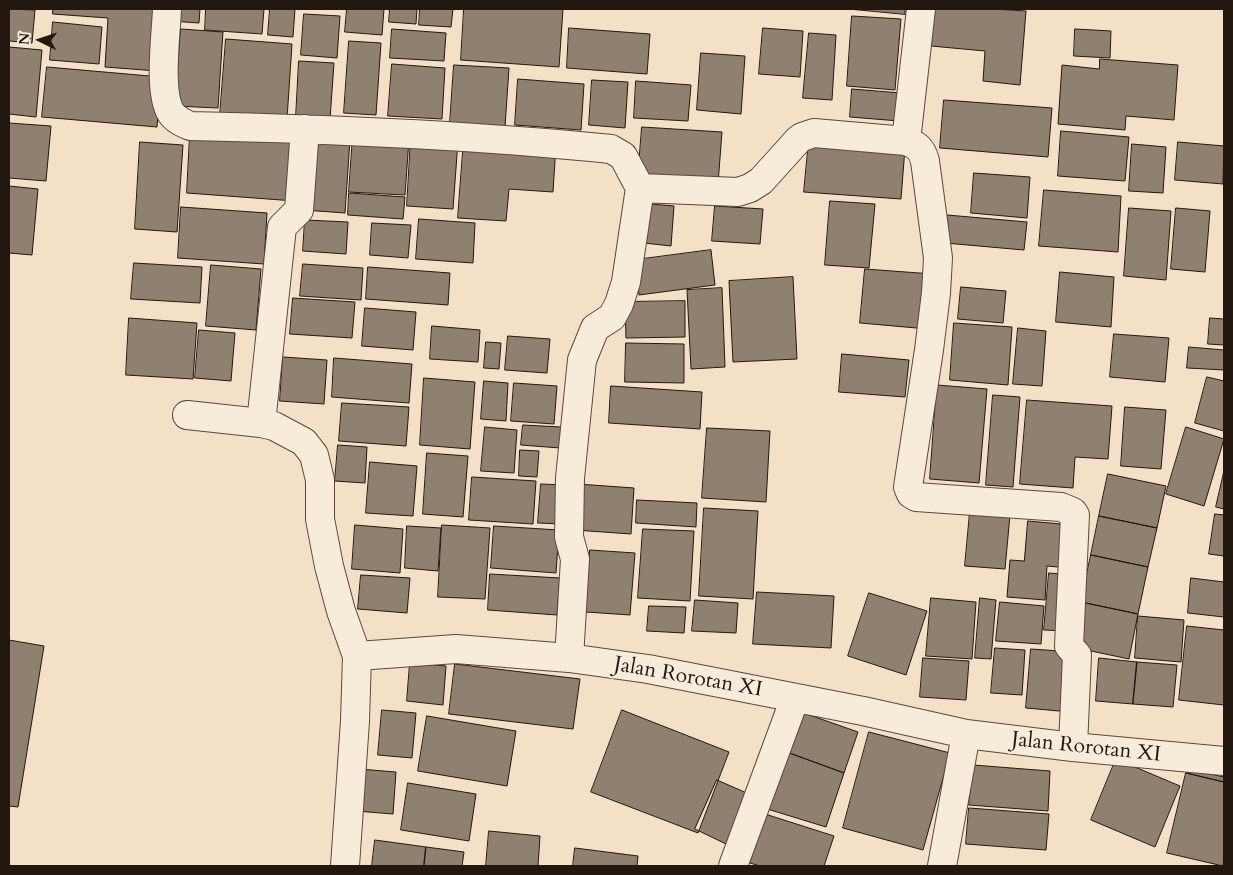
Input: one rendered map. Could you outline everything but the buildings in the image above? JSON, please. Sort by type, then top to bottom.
[{"type":"street","points":[[167,9],[164,90],[172,114],[178,121],[190,126],[305,129],[490,138],[611,149],[623,156],[640,188],[626,282],[619,304],[612,317],[596,328],[582,360],[570,478],[570,537],[575,559],[569,658]]},
{"type":"street","points":[[906,140],[921,9]]},
{"type":"street","points":[[261,422],[282,227],[299,210],[305,129]]},
{"type":"street","points":[[640,188],[738,192],[750,188],[761,181],[802,137],[814,133],[906,140],[923,151],[938,258],[930,350],[908,487],[911,494],[916,497],[1062,507],[1074,513],[1069,646],[1077,655],[1074,747]]},
{"type":"street","points":[[187,415],[261,422],[274,426],[309,447],[314,455],[320,480],[320,519],[328,566],[341,612],[357,656],[355,721],[345,866]]},
{"type":"street","name":"Jalan Rorotan XI","points":[[357,656],[456,649],[569,658],[648,669],[966,734],[1074,747],[1224,761]]},
{"type":"street","points":[[733,866],[795,698]]},
{"type":"street","points":[[942,866],[966,734]]}]
